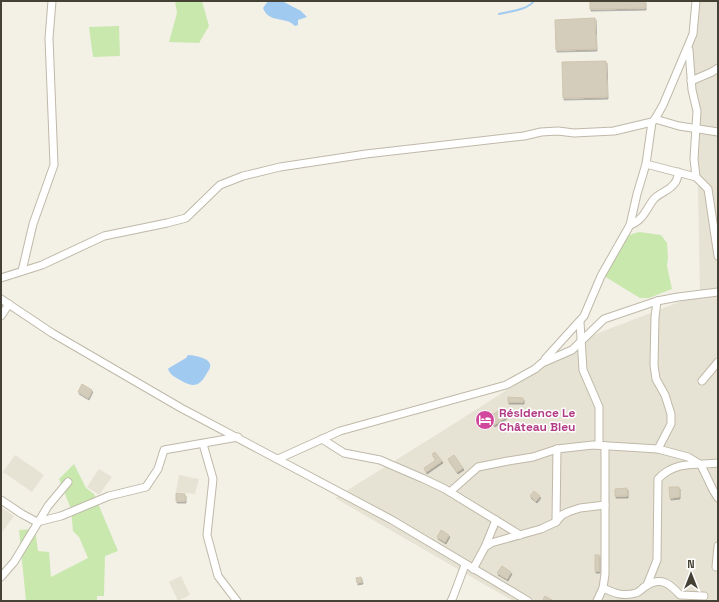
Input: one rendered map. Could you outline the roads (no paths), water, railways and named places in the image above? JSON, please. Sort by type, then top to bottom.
[{"type":"street","points":[[22,271],[33,224],[54,165],[49,38],[52,1]]},
{"type":"street","points":[[278,459],[340,431],[506,385],[535,369],[580,322],[601,276],[630,225],[646,164],[654,121],[663,105],[693,34],[696,1]]},
{"type":"street","points":[[688,48],[693,96],[697,110],[694,159],[696,177]]},
{"type":"street","points":[[691,81],[718,68]]},
{"type":"street","points":[[1,278],[42,265],[104,236],[186,218],[220,185],[243,176],[280,167],[366,154],[524,136],[541,132],[558,131],[574,133],[614,131],[654,121],[718,132]]},
{"type":"street","points":[[646,164],[696,177],[708,189],[718,256]]},
{"type":"street","points":[[630,225],[640,220],[653,200],[674,184],[678,178],[678,172]]},
{"type":"street","points":[[542,363],[572,350],[604,319],[657,301],[678,297],[716,292],[718,299]]},
{"type":"street","points":[[1,299],[52,333],[181,408],[392,520],[465,565],[528,601]]},
{"type":"street","points":[[657,301],[655,317],[654,365],[656,379],[666,396],[671,414],[671,424],[658,449]]},
{"type":"street","points":[[1,316],[9,304]]},
{"type":"street","points":[[580,322],[583,370],[599,407],[602,445],[605,505],[605,574],[603,588],[597,601]]},
{"type":"street","points":[[702,381],[718,362]]},
{"type":"street","points":[[1,500],[37,522],[61,516],[109,496],[146,487],[158,469],[164,450],[238,437]]},
{"type":"street","points":[[322,439],[344,453],[380,460],[424,479],[450,492],[520,535]]},
{"type":"street","points":[[203,444],[213,479],[207,535],[218,576],[237,601]]},
{"type":"street","points":[[450,492],[478,467],[533,457],[557,449],[602,445],[658,449],[688,457],[701,465],[718,498]]},
{"type":"street","points":[[556,522],[557,449]]},
{"type":"street","points":[[647,585],[657,560],[658,479],[666,471],[672,469],[690,465],[718,463]]},
{"type":"street","points":[[1,577],[14,562],[37,522],[54,497],[68,482]]},
{"type":"street","points":[[485,546],[541,529],[556,522],[562,515],[568,512],[580,508],[605,505]]},
{"type":"street","points":[[473,569],[496,520]]},
{"type":"street","points":[[718,546],[716,566],[718,566]]},
{"type":"street","points":[[451,601],[465,565]]},
{"type":"street","points":[[603,588],[617,594],[630,594],[637,593],[647,585],[663,581],[670,585],[680,595],[704,596]]},
{"type":"water","points":[[268,1],[282,1],[301,11],[307,17],[298,20],[298,25],[295,26],[288,22],[270,17],[263,8]]},
{"type":"water","points":[[188,355],[197,356],[207,360],[210,364],[210,368],[204,378],[196,385],[180,380],[171,374],[168,369],[186,358]]},
{"type":"waterway","points":[[499,14],[523,8],[534,1]]},
{"type":"place","name":"Résidence Le Château Bleu","points":[[485,420]]}]
